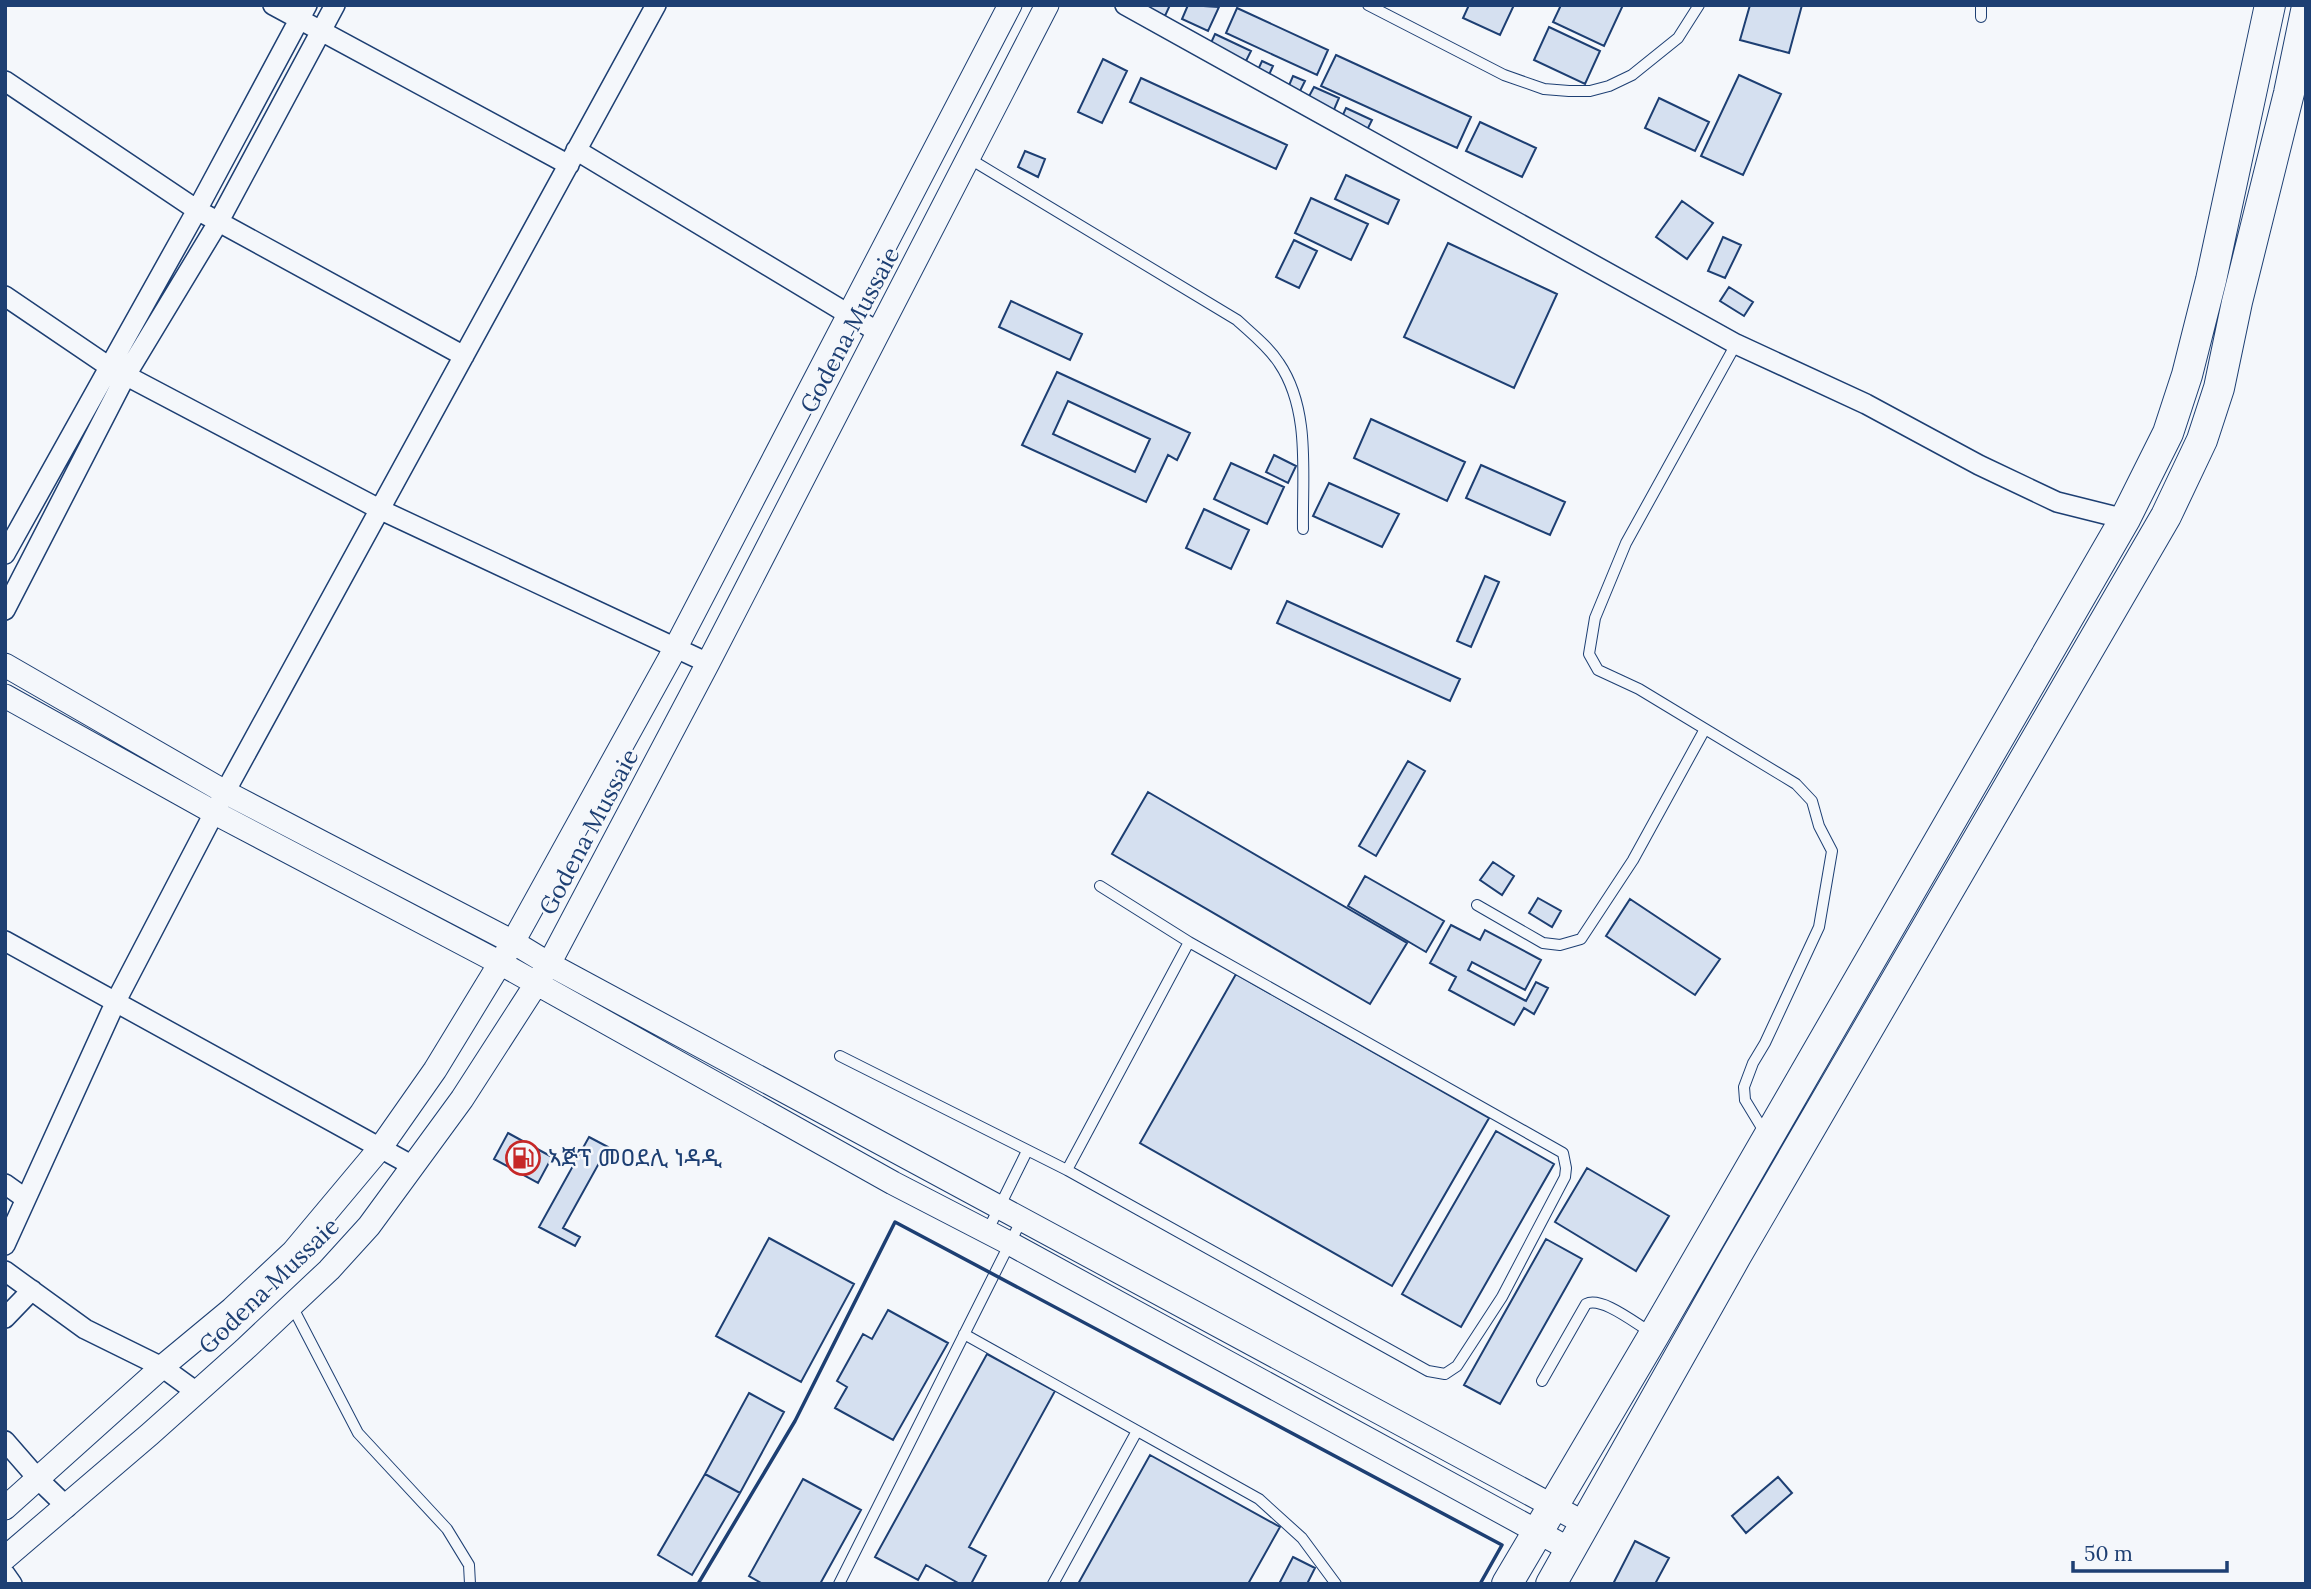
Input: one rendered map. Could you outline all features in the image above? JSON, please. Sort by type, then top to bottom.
[{"type":"main road","points":[[1507,1584],[1654,1335],[2125,519],[2168,433],[2187,374],[2211,281],[2270,5]]},
{"type":"main road","points":[[1551,1584],[1736,1256],[2166,516],[2202,440],[2219,388],[2237,302],[2281,126],[2298,94],[2306,11]]},
{"type":"main road","points":[[2246,119],[2281,126]]},
{"type":"main road","points":[[1976,776],[2005,797]]},
{"type":"main road","points":[[1710,1238],[1736,1256]]},
{"type":"street","points":[[273,5],[303,12],[322,32],[572,157],[878,332]]},
{"type":"street","points":[[5,610],[126,375],[219,221],[335,5]]},
{"type":"street","points":[[5,1245],[116,1001],[220,802],[656,5]]},
{"type":"street","name":"Godena Mussaie","points":[[5,1508],[293,1252],[381,1147],[435,1070],[513,942],[676,647],[1010,5]]},
{"type":"street","name":"Godena Mussaie","points":[[5,1558],[67,1507],[329,1270],[369,1226],[462,1098],[549,964],[970,159],[1047,5]]},
{"type":"street","points":[[1125,5],[1736,344],[1866,404],[1979,465],[2057,502],[2125,519]]},
{"type":"street","points":[[5,554],[197,210],[303,12]]},
{"type":"street","points":[[5,81],[197,210],[464,356]]},
{"type":"street","points":[[5,296],[108,366],[381,510],[708,663]]},
{"type":"street","points":[[39,492],[59,504]]},
{"type":"street","points":[[5,665],[220,802],[536,985],[881,1177],[1009,1243],[1571,1549]]},
{"type":"street","points":[[5,696],[513,942],[549,964],[1586,1524]]},
{"type":"street","points":[[5,941],[413,1166]]},
{"type":"street","points":[[5,1184],[26,1199]]},
{"type":"street","points":[[5,1271],[85,1329],[162,1367],[195,1391]]},
{"type":"street","points":[[5,1318],[32,1290]]},
{"type":"street","points":[[5,1441],[67,1507]]},
{"type":"street","points":[[5,1574],[12,1584]]},
{"type":"lane","points":[[1368,5],[1504,75],[1544,89],[1569,91],[1590,91],[1632,75],[1678,38],[1699,5]]},
{"type":"lane","points":[[1981,5],[1981,17]]},
{"type":"lane","points":[[970,159],[1237,320],[1269,350],[1280,363],[1294,392],[1301,431],[1303,529]]},
{"type":"lane","points":[[1736,344],[1626,543],[1595,618],[1589,654],[1598,670],[1639,689],[1796,784],[1812,801],[1819,826],[1832,851],[1819,927],[1744,1087],[1745,1100],[1768,1138]]},
{"type":"lane","points":[[1477,905],[1543,943],[1560,945],[1581,939],[1633,860],[1705,729]]},
{"type":"lane","points":[[840,1056],[1067,1170],[1428,1371],[1445,1374],[1457,1366],[1502,1297],[1565,1177],[1563,1153],[1189,942],[1100,886]]},
{"type":"lane","points":[[1067,1170],[1189,942]]},
{"type":"lane","points":[[986,1232],[1027,1151]]},
{"type":"lane","points":[[839,1584],[1022,1219]]},
{"type":"lane","points":[[1542,1381],[1586,1304],[1590,1302],[1600,1302],[1654,1335]]},
{"type":"lane","points":[[292,1306],[358,1433],[447,1529],[469,1565],[471,1584]]},
{"type":"lane","points":[[964,1334],[1259,1499],[1302,1538],[1336,1584]]},
{"type":"lane","points":[[1053,1584],[1137,1431]]},
{"type":"building","points":[[1142,5],[1170,5],[1165,16]]},
{"type":"building","points":[[1188,5],[1219,7],[1208,31],[1182,19]]},
{"type":"building","points":[[1469,5],[1514,5],[1500,35],[1463,18]]},
{"type":"building","points":[[1561,5],[1623,5],[1604,46],[1553,22]]},
{"type":"building","points":[[1750,5],[1802,5],[1789,53],[1740,40]]},
{"type":"building","points":[[1237,8],[1328,50],[1317,75],[1226,33]]},
{"type":"building","points":[[1549,27],[1600,51],[1585,84],[1534,60]]},
{"type":"building","points":[[1215,34],[1251,51],[1246,61],[1210,45]]},
{"type":"building","points":[[1336,55],[1471,117],[1457,148],[1321,86]]},
{"type":"building","points":[[1103,59],[1127,71],[1102,123],[1078,112]]},
{"type":"building","points":[[1262,61],[1273,66],[1267,79],[1256,74]]},
{"type":"building","points":[[1739,75],[1781,94],[1743,175],[1701,156]]},
{"type":"building","points":[[1293,76],[1305,81],[1298,95],[1287,90]]},
{"type":"building","points":[[1141,78],[1287,145],[1276,169],[1130,102]]},
{"type":"building","points":[[1314,87],[1339,98],[1333,112],[1307,100]]},
{"type":"building","points":[[1659,98],[1709,122],[1695,151],[1645,128]]},
{"type":"building","points":[[1346,108],[1372,120],[1367,130],[1341,119]]},
{"type":"building","points":[[1480,122],[1536,148],[1522,177],[1466,151]]},
{"type":"building","points":[[1025,151],[1045,159],[1038,177],[1018,167]]},
{"type":"building","points":[[1346,175],[1399,200],[1388,224],[1335,199]]},
{"type":"building","points":[[1311,198],[1368,224],[1351,260],[1295,233]]},
{"type":"building","points":[[1682,201],[1713,223],[1687,259],[1656,237]]},
{"type":"building","points":[[1723,237],[1741,245],[1725,278],[1708,271]]},
{"type":"building","points":[[1294,240],[1317,251],[1299,288],[1276,277]]},
{"type":"building","points":[[1448,243],[1557,294],[1514,388],[1404,337]]},
{"type":"building","points":[[1729,287],[1753,302],[1744,316],[1720,301]]},
{"type":"building","points":[[1011,301],[1082,334],[1070,360],[999,327]]},
{"type":"building","points":[[1057,372],[1190,433],[1177,460],[1168,455],[1146,502],[1022,445]],"holes":[[[1068,401],[1150,439],[1135,472],[1053,434]]]},
{"type":"building","points":[[1371,419],[1465,462],[1447,501],[1354,458]]},
{"type":"building","points":[[1274,455],[1296,466],[1288,483],[1266,472]]},
{"type":"building","points":[[1231,463],[1284,487],[1267,524],[1214,499]]},
{"type":"building","points":[[1481,465],[1565,502],[1550,535],[1466,498]]},
{"type":"building","points":[[1329,483],[1399,514],[1382,547],[1313,516]]},
{"type":"building","points":[[1204,509],[1249,530],[1231,569],[1186,548]]},
{"type":"building","points":[[1485,576],[1499,582],[1471,647],[1457,641]]},
{"type":"building","points":[[1287,601],[1460,679],[1450,701],[1277,623]]},
{"type":"building","points":[[1408,761],[1425,771],[1376,856],[1359,846]]},
{"type":"building","points":[[1148,792],[1407,943],[1370,1004],[1112,854]]},
{"type":"building","points":[[1493,862],[1514,876],[1502,895],[1480,880]]},
{"type":"building","points":[[1365,876],[1444,921],[1426,952],[1348,906]]},
{"type":"building","points":[[1538,898],[1561,911],[1552,927],[1529,913]]},
{"type":"building","points":[[1630,899],[1720,959],[1695,995],[1606,936]]},
{"type":"building","points":[[1451,925],[1480,940],[1485,930],[1541,960],[1525,990],[1472,962],[1468,970],[1526,1001],[1536,982],[1548,988],[1534,1014],[1524,1008],[1514,1025],[1449,990],[1456,977],[1430,963]]},
{"type":"building","points":[[1236,974],[1489,1118],[1392,1286],[1140,1143]]},
{"type":"building","points":[[1496,1131],[1554,1164],[1461,1327],[1402,1294]]},
{"type":"building","points":[[508,1133],[552,1157],[538,1183],[494,1159]]},
{"type":"building","points":[[589,1137],[608,1147],[563,1228],[580,1237],[575,1246],[539,1227]]},
{"type":"building","points":[[1587,1168],[1669,1216],[1636,1271],[1555,1222]]},
{"type":"building","points":[[769,1238],[854,1284],[801,1382],[716,1336]]},
{"type":"building","points":[[1546,1239],[1582,1259],[1500,1404],[1464,1385]]},
{"type":"building","points":[[888,1310],[948,1343],[893,1440],[835,1408],[847,1387],[837,1381],[863,1334],[872,1339]]},
{"type":"building","points":[[987,1354],[1055,1391],[969,1547],[986,1556],[971,1584],[960,1584],[926,1565],[918,1580],[875,1557]]},
{"type":"building","points":[[749,1393],[784,1412],[740,1493],[705,1474]]},
{"type":"building","points":[[1150,1455],[1280,1527],[1248,1584],[1078,1584]]},
{"type":"building","points":[[705,1474],[740,1493],[692,1575],[658,1555]]},
{"type":"building","points":[[1778,1477],[1792,1493],[1746,1533],[1732,1516]]},
{"type":"building","points":[[803,1479],[861,1510],[820,1584],[763,1584],[749,1576]]},
{"type":"building","points":[[1635,1541],[1669,1558],[1655,1584],[1613,1584]]},
{"type":"building","points":[[1293,1557],[1315,1568],[1307,1584],[1279,1584]]},
{"type":"wall","points":[[698,1584],[795,1421],[895,1222],[1502,1545],[1480,1584]]},
{"type":"place","name":"ኣጅፕ መዐደሊ ነዳዲ","points":[[523,1158]]}]
